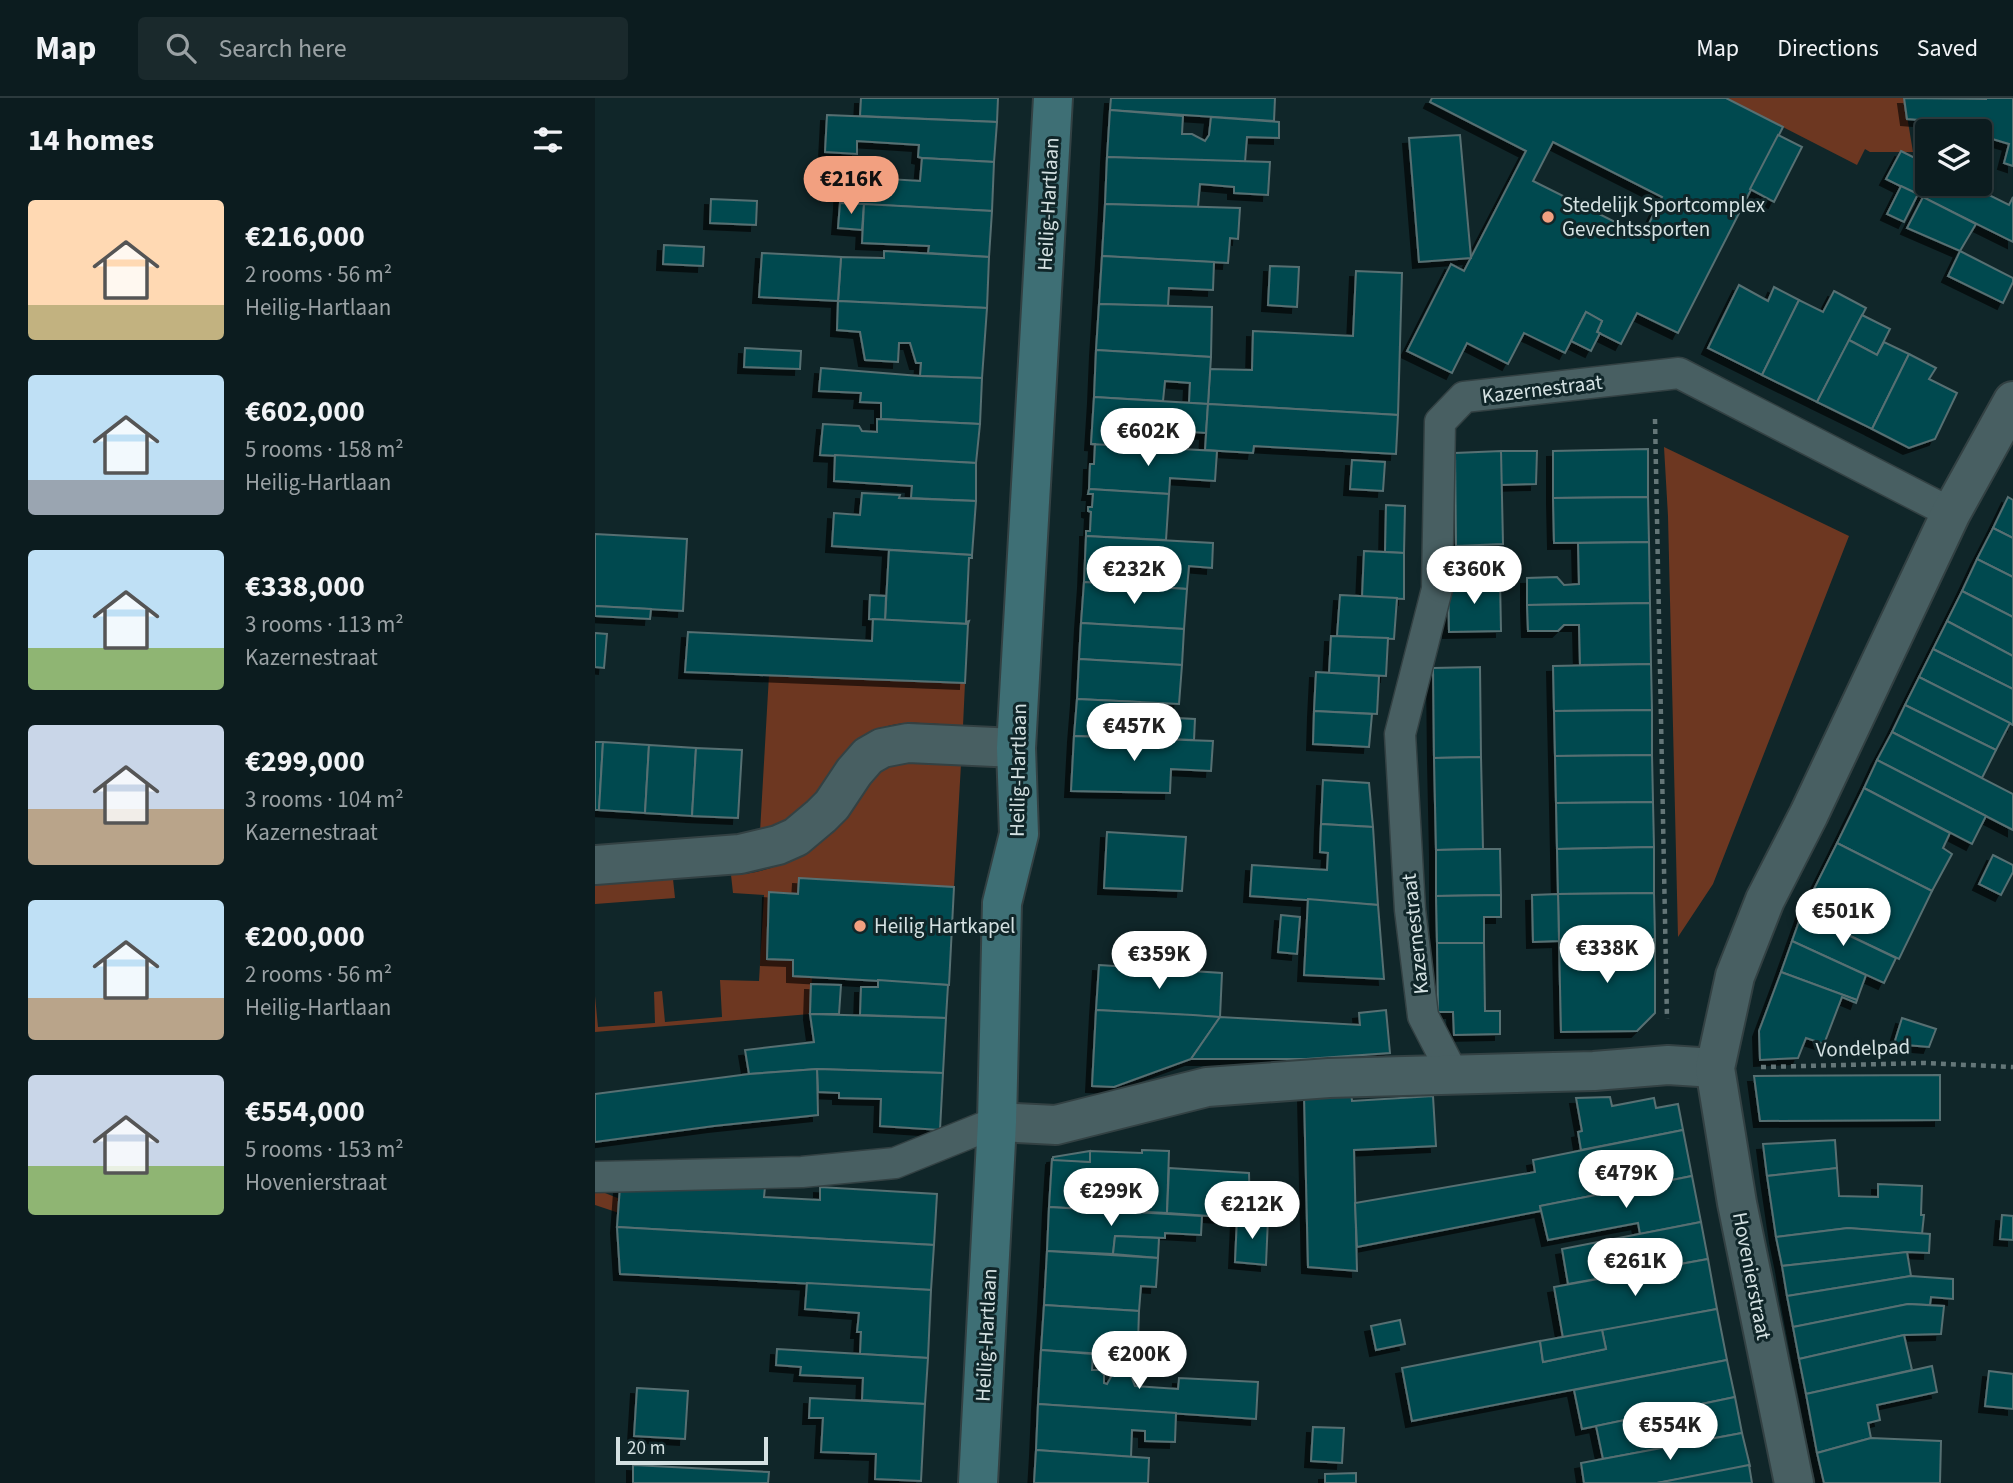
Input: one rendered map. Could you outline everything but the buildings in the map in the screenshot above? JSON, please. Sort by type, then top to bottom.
[{"type":"street","name":"Heilig-Hartlaan","points":[[978,1483],[997,1122],[1002,903],[1019,834],[1016,748],[1053,98]]},
{"type":"street","points":[[997,1122],[1056,1125],[1207,1087],[1329,1078],[1594,1072],[1668,1065],[1715,1068],[1735,976],[1765,900],[1809,814],[1951,513],[2013,401]]},
{"type":"street","points":[[595,865],[740,854],[778,845],[796,836],[821,816],[832,805],[862,762],[882,748],[908,743],[1016,748]]},
{"type":"street","name":"Hovenierstraat","points":[[1715,1068],[1738,1203],[1794,1483]]},
{"type":"lane","name":"Kazernestraat","points":[[1454,1076],[1423,1016],[1410,910],[1400,734],[1437,589],[1440,422],[1464,397],[1679,373],[1951,513]]},
{"type":"lane","points":[[595,1177],[802,1172],[895,1163],[997,1122]]},
{"type":"path","points":[[1654,376],[1668,1065]]},
{"type":"path","name":"Vondelpad","points":[[1715,1068],[1924,1063],[2013,1067]]},
{"type":"shaded area","points":[[1726,98],[1904,98],[1913,152],[1870,152],[1865,149],[1857,165]]},
{"type":"shaded area","points":[[1664,447],[1849,536],[1713,884],[1678,937],[1668,516]]},
{"type":"shaded area","points":[[769,675],[965,683],[963,726],[910,723],[876,730],[852,746],[801,809],[760,832]]},
{"type":"shaded area","points":[[903,762],[961,764],[954,887],[799,878],[798,894],[769,892],[767,959],[793,960],[793,976],[812,977],[810,1014],[595,1032],[595,996],[598,1027],[655,1023],[654,992],[662,991],[665,1022],[722,1017],[720,980],[759,981],[764,895],[733,893],[731,875],[765,870],[796,857],[870,780],[886,767]]},
{"type":"shaded area","points":[[673,879],[675,898],[595,904],[595,883]]},
{"type":"shaded area","points":[[595,1189],[620,1199],[619,1213],[595,1205]]},
{"type":"place","name":"Stedelijk Sportcomplex Gevechtssporten","points":[[1548,217]]},
{"type":"place","name":"Heilig Hartkapel","points":[[860,926]]}]
